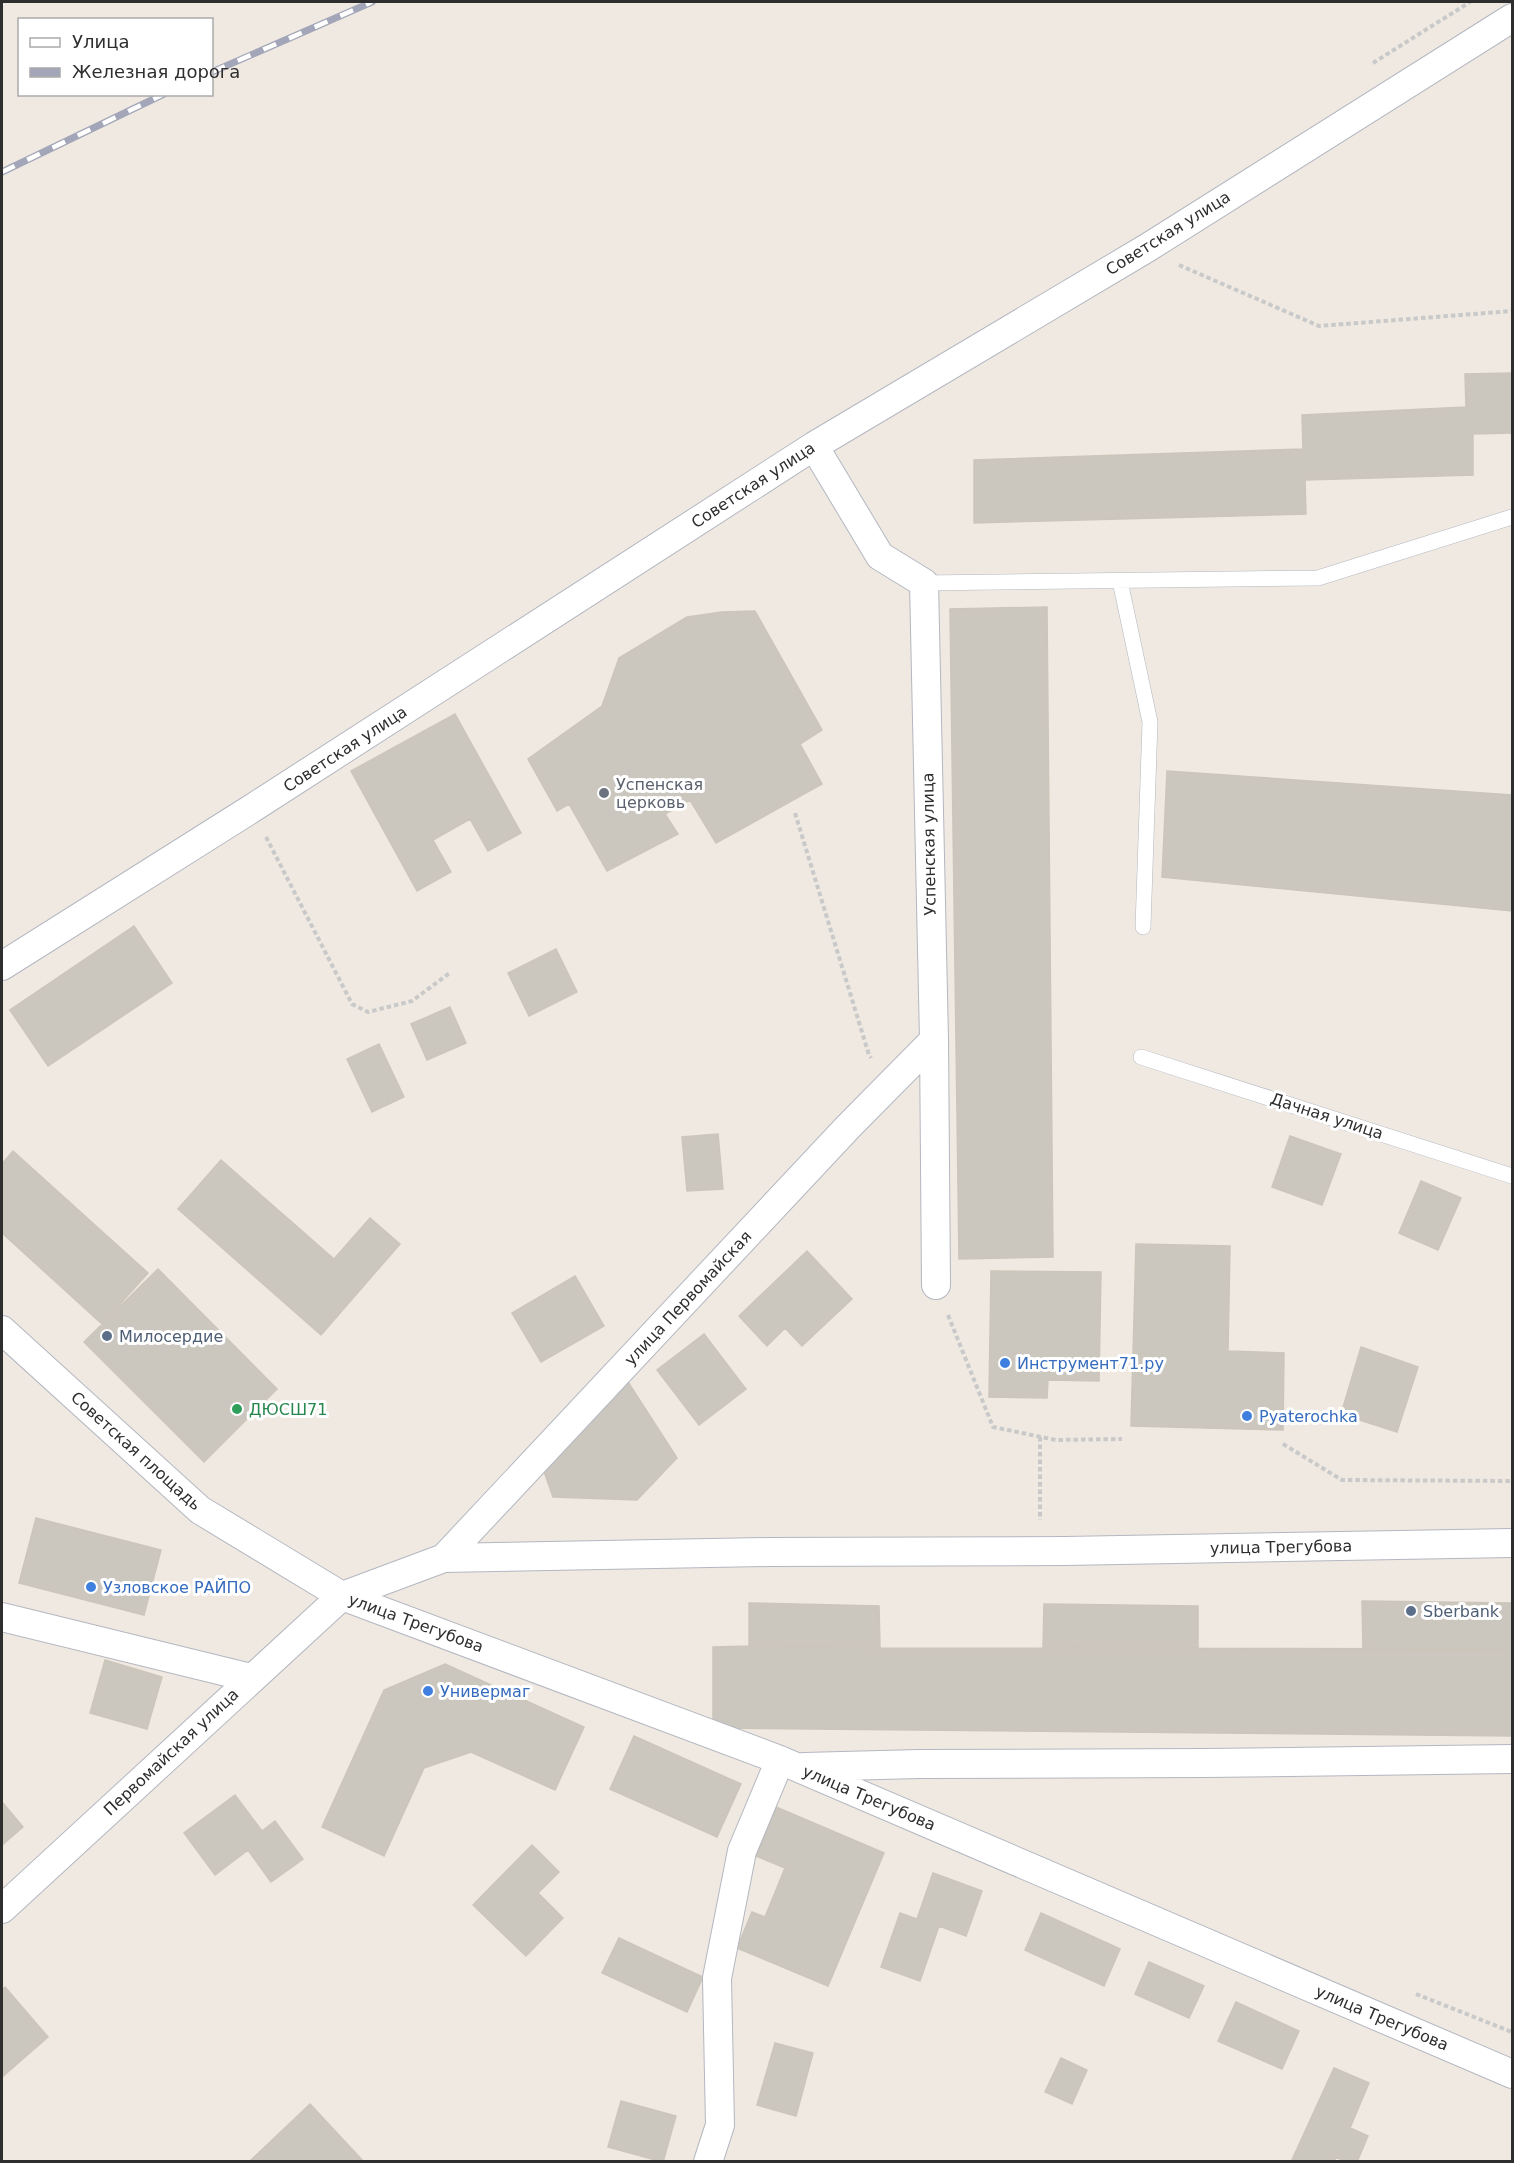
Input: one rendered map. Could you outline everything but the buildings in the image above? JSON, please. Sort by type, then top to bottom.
[{"type":"street","name":"Советская улица","points":[[2,966],[251,809],[814,446],[1147,248],[1512,18]]},
{"type":"street","points":[[814,446],[880,556],[924,583]]},
{"type":"street","name":"Успенская улица","points":[[924,583],[934,1040],[936,1285]]},
{"type":"street","name":"улица Первомайская","points":[[444,1558],[934,1040]]},
{"type":"street","name":"Советская площадь","points":[[2,1330],[200,1510],[342,1596]]},
{"type":"street","name":"улица Трегубова","points":[[342,1596],[444,1558],[1512,1543]]},
{"type":"street","name":"улица Трегубова","points":[[342,1596],[788,1763],[1512,2074]]},
{"type":"street","name":"Первомайская улица","points":[[2,1909],[342,1596]]},
{"type":"street","points":[[2,1617],[251,1678]]},
{"type":"street","points":[[708,2162],[720,2125],[717,1978],[742,1851],[788,1763],[1194,1763],[1512,1759]]},
{"type":"lane","points":[[924,583],[1318,578],[1512,517]]},
{"type":"lane","points":[[1120,581],[1150,722],[1143,927]]},
{"type":"lane","name":"Дачная улица","points":[[1142,1057],[1512,1176]]},
{"type":"path","points":[[1175,264],[1319,326],[1512,311]]},
{"type":"path","points":[[251,809],[352,1004],[368,1012],[412,1001],[451,972]]},
{"type":"path","points":[[795,813],[869,1055],[891,1083]]},
{"type":"path","points":[[936,1285],[993,1427],[1056,1440],[1122,1439]]},
{"type":"path","points":[[1040,1437],[1041,1551]]},
{"type":"path","points":[[1283,1444],[1342,1480],[1512,1480]]},
{"type":"railway","points":[[213,72],[372,2]]},
{"type":"railway","points":[[2,172],[160,96]]},
{"type":"place","name":"Успенская церковь","points":[[604,793]]},
{"type":"place","name":"Милосердие","points":[[107,1336]]},
{"type":"place","name":"Инструмент71.ру","points":[[1005,1363]]},
{"type":"place","name":"ДЮСШ71","points":[[237,1409]]},
{"type":"place","name":"Pyaterochka","points":[[1247,1416]]},
{"type":"place","name":"Узловское РАЙПО","points":[[91,1587]]},
{"type":"place","name":"Sberbank","points":[[1411,1611]]},
{"type":"place","name":"Универмаг","points":[[428,1691]]}]
